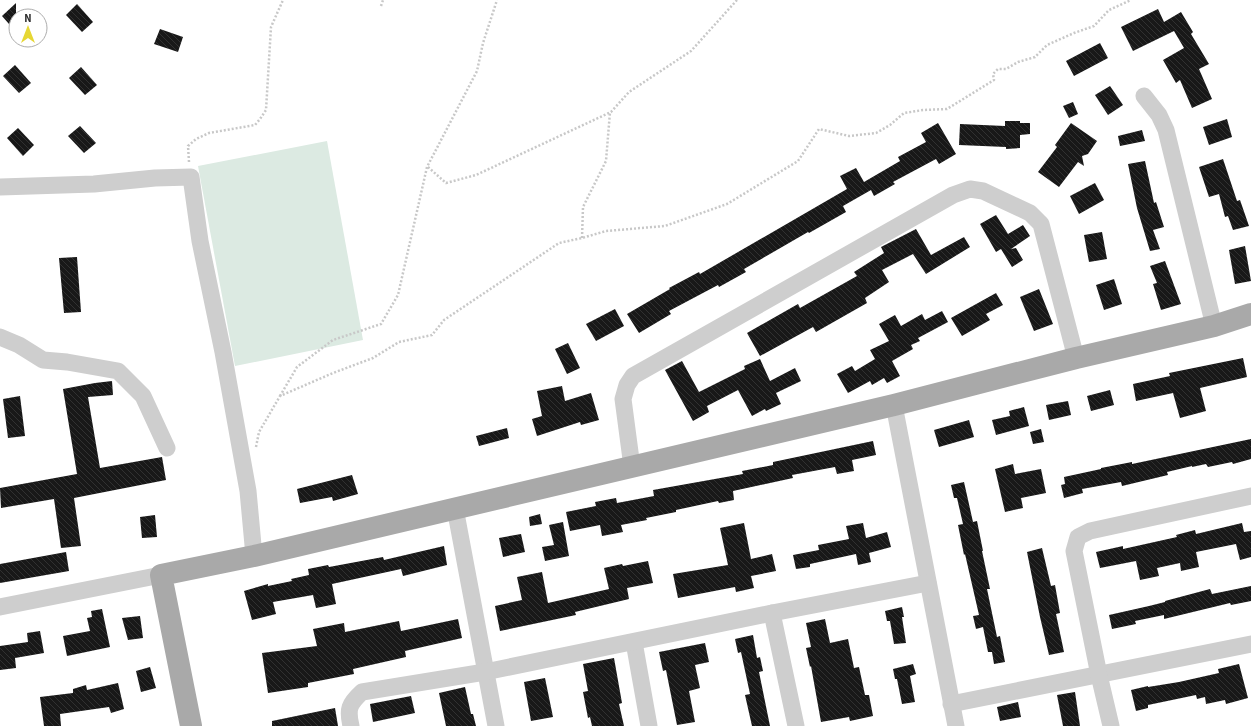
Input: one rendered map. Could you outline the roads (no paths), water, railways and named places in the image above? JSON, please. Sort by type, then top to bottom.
[{"type":"main road","points":[[190,726],[161,575],[254,556],[894,405],[1076,358],[1214,326],[1251,314]]},
{"type":"street","points":[[1144,96],[1159,115],[1166,130],[1214,326]]},
{"type":"street","points":[[0,187],[94,184],[155,178],[191,177],[200,241],[223,352],[248,491],[254,556]]},
{"type":"street","points":[[632,467],[623,399],[627,385],[633,376],[953,195],[970,189],[984,191],[1030,212],[1041,224],[1076,358]]},
{"type":"street","points":[[0,337],[19,345],[43,360],[67,362],[118,371],[143,396],[167,448]]},
{"type":"street","points":[[894,405],[956,726]]},
{"type":"street","points":[[1111,726],[1074,551],[1078,537],[1090,531],[1251,496]]},
{"type":"street","points":[[455,508],[496,726]]},
{"type":"street","points":[[0,607],[161,575]]},
{"type":"street","points":[[351,726],[348,713],[352,702],[362,692],[485,672],[772,613],[928,583]]},
{"type":"street","points":[[772,613],[796,726]]},
{"type":"street","points":[[634,642],[649,726]]},
{"type":"street","points":[[951,704],[1251,644]]}]
